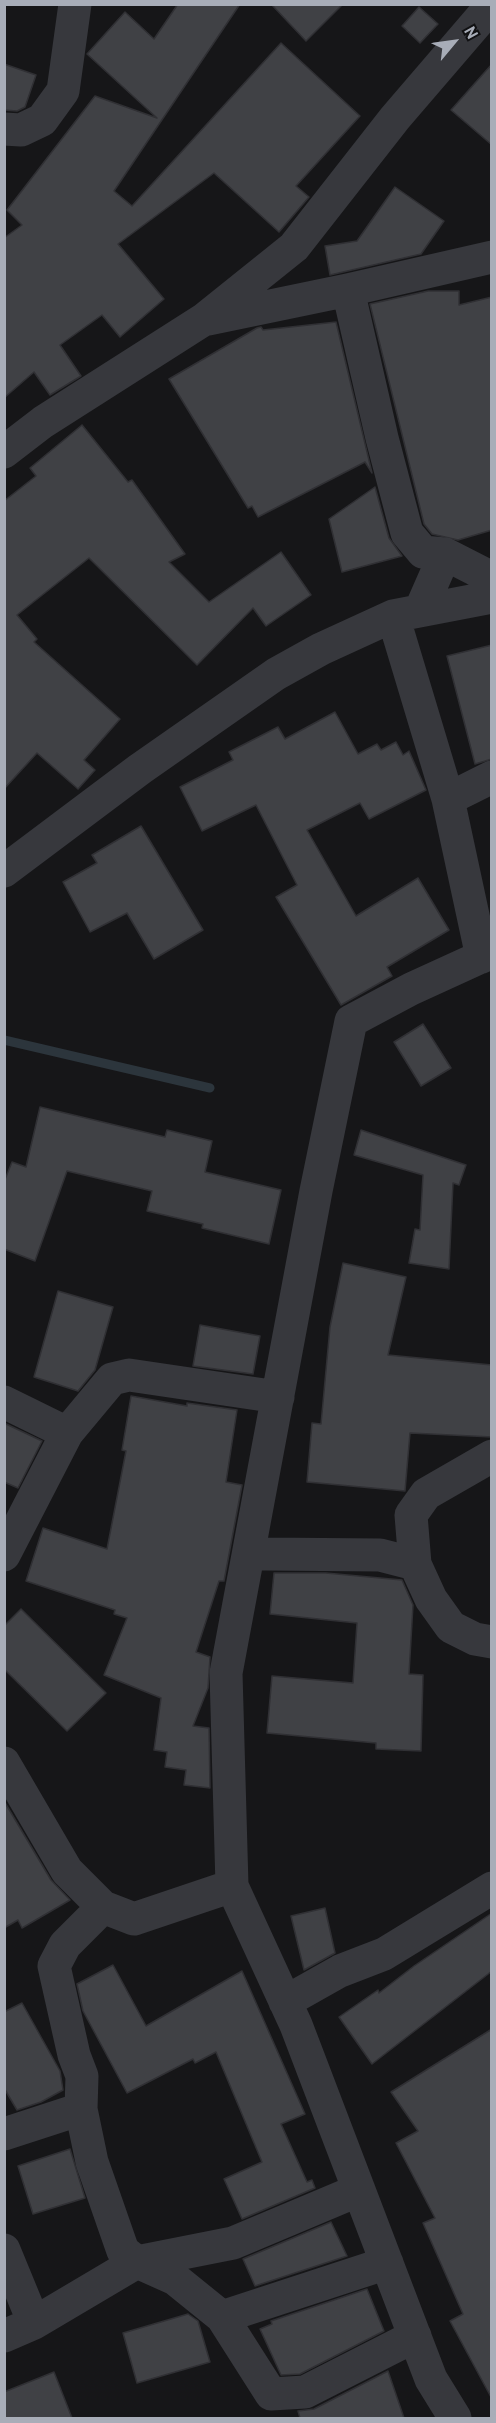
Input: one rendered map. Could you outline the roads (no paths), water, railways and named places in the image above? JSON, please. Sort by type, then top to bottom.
[{"type":"street","points":[[4,129],[21,130],[42,120],[63,91],[75,4]]},
{"type":"street","points":[[4,452],[43,422],[203,320],[294,247],[395,118],[492,5]]},
{"type":"street","points":[[203,320],[348,291],[492,257]]},
{"type":"street","points":[[348,291],[381,438],[407,533],[423,552],[445,554],[492,578]]},
{"type":"street","points":[[445,554],[406,614],[448,799],[487,955],[411,988],[351,1021],[226,1673],[232,1886],[285,2002],[431,2379],[455,2418]]},
{"type":"street","points":[[4,871],[140,769],[276,674],[321,649],[406,614],[492,597]]},
{"type":"street","points":[[448,799],[492,777]]},
{"type":"street","points":[[4,1555],[67,1432],[112,1379],[129,1375],[278,1397]]},
{"type":"street","points":[[4,1401],[67,1432]]},
{"type":"street","points":[[492,1456],[426,1494],[411,1515],[415,1564],[431,1599],[451,1627],[476,1640],[492,1642]]},
{"type":"street","points":[[249,1551],[265,1554],[380,1555],[415,1564]]},
{"type":"street","points":[[4,1763],[67,1871],[103,1907],[134,1919],[232,1886]]},
{"type":"street","points":[[285,2002],[340,1971],[384,1954],[492,1888]]},
{"type":"street","points":[[103,1907],[65,1945],[54,1966],[74,2055],[82,2076],[81,2109],[92,2162],[123,2251],[137,2262],[175,2279],[222,2317],[271,2394],[305,2392],[415,2336]]},
{"type":"street","points":[[4,2134],[81,2109]]},
{"type":"street","points":[[4,2336],[34,2323],[137,2262],[233,2243],[359,2190]]},
{"type":"street","points":[[4,2250],[34,2323]]},
{"type":"street","points":[[222,2317],[387,2263]]},
{"type":"waterway","points":[[4,1040],[210,1088]]}]
